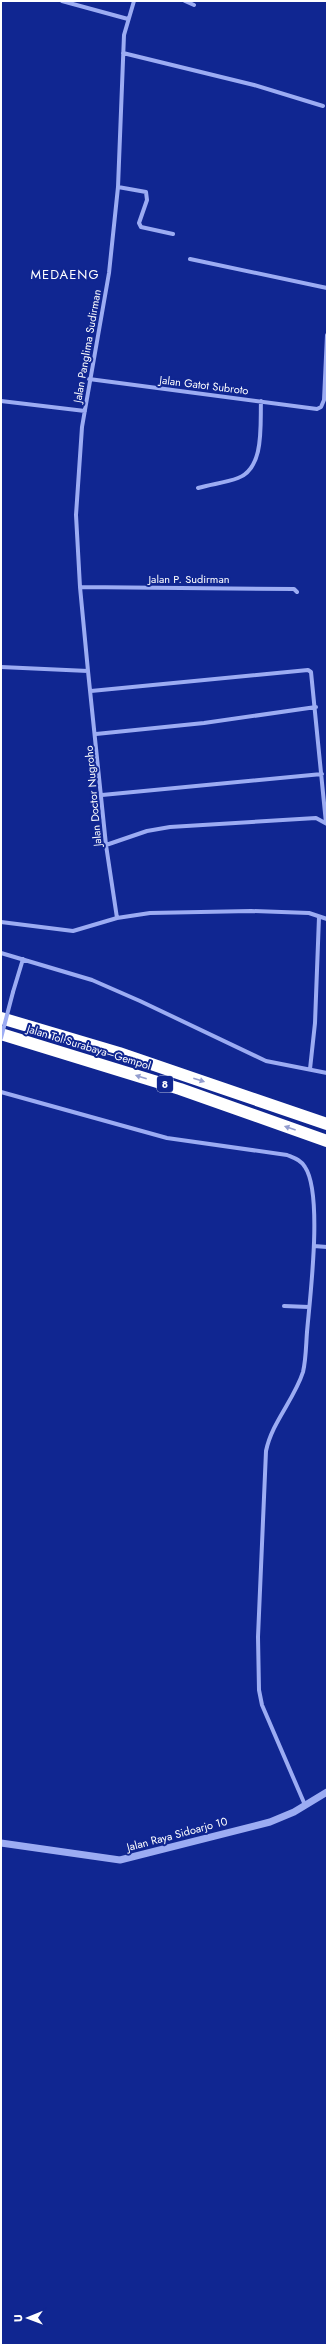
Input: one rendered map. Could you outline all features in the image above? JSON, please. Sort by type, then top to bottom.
[{"type":"highway","name":"Jalan Tol Surabaya–Gempol","points":[[1,1018],[119,1053],[327,1124]]},
{"type":"highway","name":"Jalan Tol Surabaya–Gempol","points":[[1,1034],[180,1089],[327,1141]]},
{"type":"street","points":[[62,1],[128,19]]},
{"type":"street","points":[[82,7],[83,1]]},
{"type":"street","name":"Jalan Panglima Sudirman","points":[[88,671],[80,587],[76,515],[89,379],[109,273],[118,187],[124,53],[128,19],[134,1]]},
{"type":"street","points":[[185,1],[194,5]]},
{"type":"street","points":[[124,53],[254,85],[323,106]]},
{"type":"street","points":[[118,187],[143,191],[147,194],[139,223],[141,227],[173,234]]},
{"type":"street","points":[[190,259],[327,288]]},
{"type":"street","name":"Jalan Gatot Subroto","points":[[89,379],[318,409],[321,407],[324,400],[327,335]]},
{"type":"street","points":[[1,401],[85,410]]},
{"type":"street","points":[[198,488],[239,478],[250,467],[258,452],[261,401]]},
{"type":"street","name":"Jalan P. Sudirman","points":[[80,587],[294,589],[297,592]]},
{"type":"street","points":[[1,667],[88,671]]},
{"type":"street","points":[[91,691],[308,670],[311,672],[316,707],[326,823]]},
{"type":"street","name":"Jalan Doctor Nugroho","points":[[88,671],[96,734],[106,845],[118,918]]},
{"type":"street","points":[[96,734],[204,723],[316,707]]},
{"type":"street","points":[[102,795],[322,774]]},
{"type":"street","points":[[106,845],[147,831],[170,827],[316,818],[326,823]]},
{"type":"street","points":[[1,922],[73,931],[118,918],[150,913],[251,911],[309,913],[327,919]]},
{"type":"street","points":[[310,1069],[315,1016],[319,917]]},
{"type":"street","points":[[1,953],[92,980],[266,1061],[327,1073]]},
{"type":"street","points":[[1,1038],[23,959]]},
{"type":"street","points":[[1,1092],[167,1138],[287,1155],[299,1160],[305,1167],[313,1198],[314,1246],[303,1370],[291,1400],[271,1433],[266,1451],[258,1637],[259,1690],[262,1704],[305,1805]]},
{"type":"street","points":[[314,1246],[327,1247]]},
{"type":"street","points":[[284,1306],[309,1307]]},
{"type":"street","name":"Jalan Raya Sidoarjo 10","points":[[1,1843],[120,1860],[270,1822],[290,1815],[327,1792]]},
{"type":"district","name":"MEDAENG","points":[[65,274]]}]
